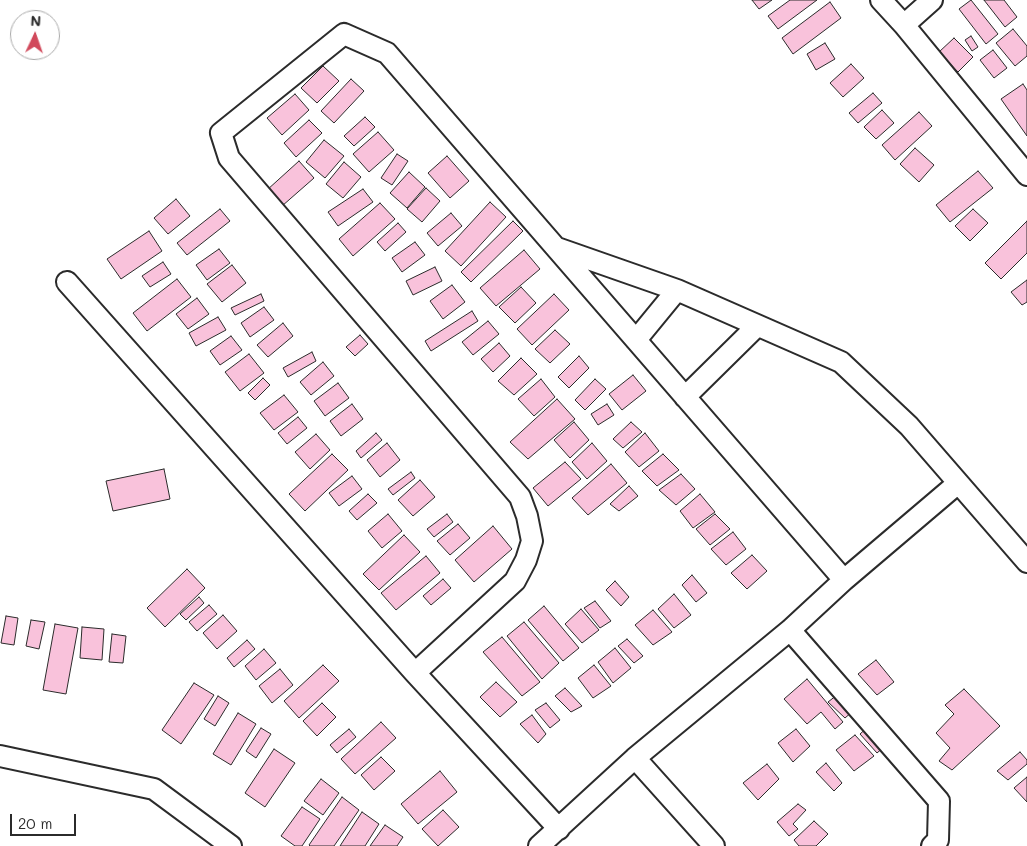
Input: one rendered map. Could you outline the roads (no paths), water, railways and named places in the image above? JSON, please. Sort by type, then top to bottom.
[{"type":"street","points":[[881,0],[904,25],[1027,176]]},
{"type":"street","points":[[904,25],[932,0]]},
{"type":"street","points":[[414,673],[515,582],[526,560],[532,541],[527,516],[520,497],[229,158],[221,133],[344,34],[387,53],[844,580]]},
{"type":"street","points":[[555,247],[677,290],[841,362],[909,426],[957,484],[1027,562]]},
{"type":"street","points":[[66,282],[414,673],[559,829]]},
{"type":"street","points":[[636,340],[677,290]]},
{"type":"street","points":[[685,396],[757,326]]},
{"type":"street","points":[[539,846],[635,758],[790,630],[844,580],[957,484]]},
{"type":"street","points":[[790,630],[939,801],[938,840],[932,846]]},
{"type":"street","points":[[0,756],[154,789],[231,846]]},
{"type":"street","points":[[635,758],[714,846]]}]
